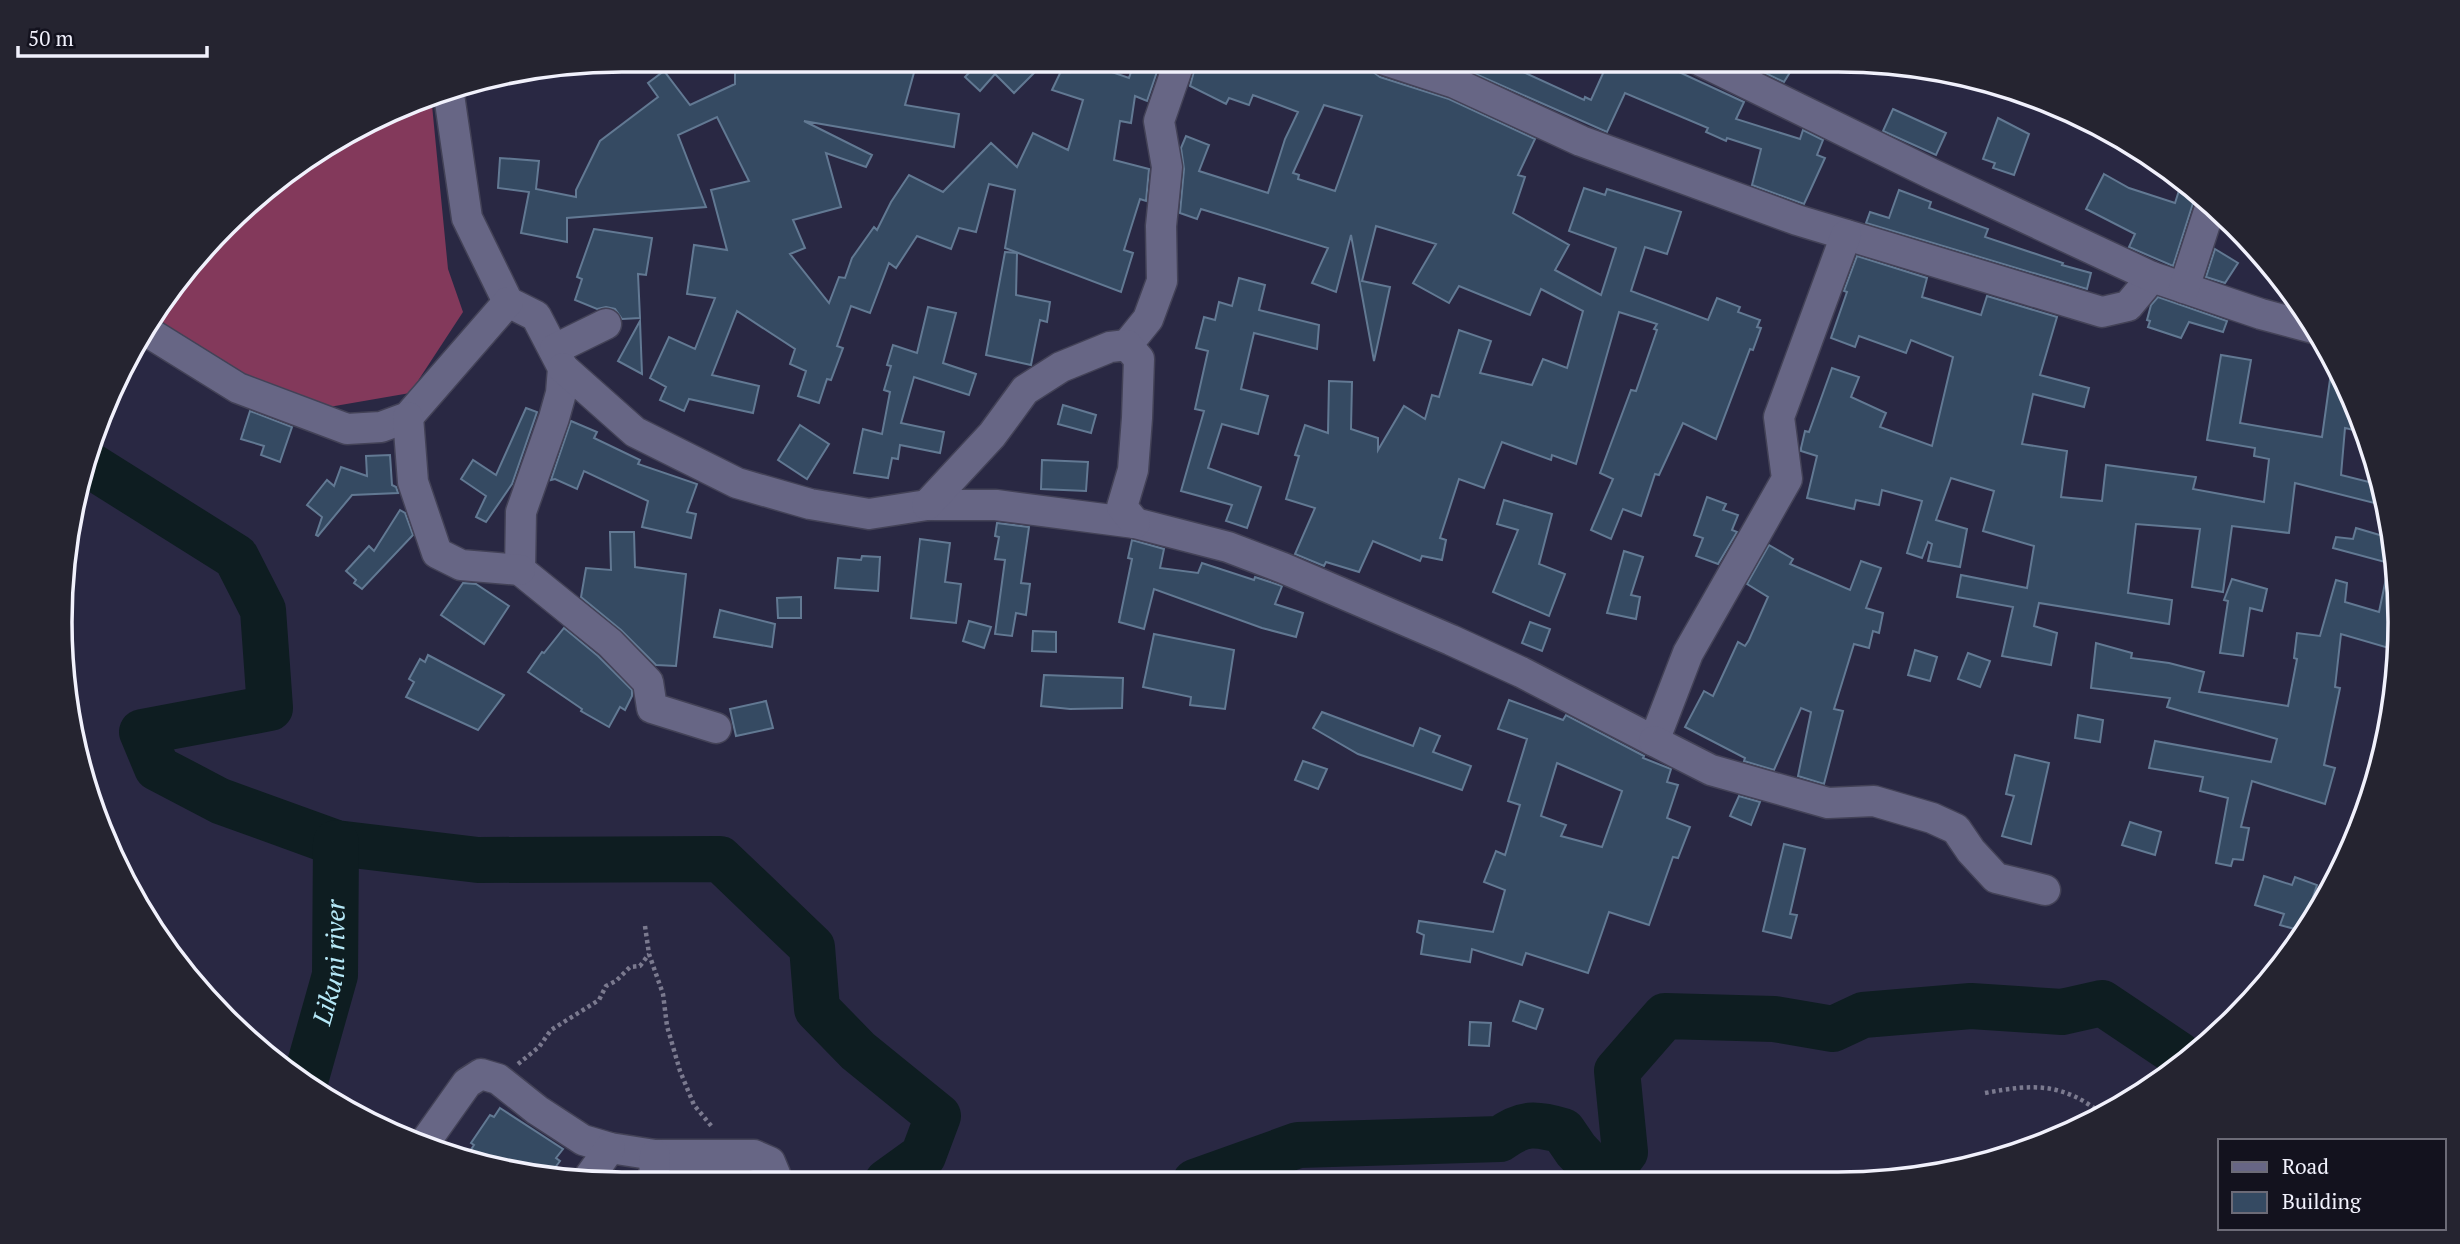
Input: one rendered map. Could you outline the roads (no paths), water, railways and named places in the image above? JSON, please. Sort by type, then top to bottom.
[{"type":"street","points":[[927,505],[992,435],[1025,390],[1061,367],[1110,346],[1127,345],[1148,318],[1162,281],[1161,226],[1167,167],[1159,121],[1176,72]]},
{"type":"street","points":[[1422,72],[1455,83],[1581,141],[1726,195],[1846,235],[2102,312],[2128,306],[2152,277]]},
{"type":"street","points":[[1724,72],[1932,174],[2152,277],[2301,325]]},
{"type":"street","points":[[450,100],[467,218],[508,302],[537,316],[559,359],[635,432],[737,482],[810,504],[869,514],[927,505],[996,505],[1135,523],[1228,547],[1324,585],[1521,672],[1711,770],[1828,803],[1874,801],[1932,818],[1956,829],[1971,851],[1996,878],[2045,890]]},
{"type":"street","points":[[2184,288],[2208,215]]},
{"type":"street","points":[[1654,741],[1688,653],[1787,479],[1779,417],[1846,235]]},
{"type":"street","points":[[152,335],[238,388],[347,429],[381,427],[408,417],[508,302]]},
{"type":"street","points":[[559,359],[606,324]]},
{"type":"street","points":[[1127,345],[1139,359],[1138,406],[1133,470],[1122,508],[1135,523]]},
{"type":"street","points":[[520,570],[521,512],[561,393],[559,359]]},
{"type":"street","points":[[408,417],[413,482],[437,553],[461,565],[520,570],[610,643],[648,682],[652,708],[716,728]]},
{"type":"street","points":[[429,1137],[467,1083],[481,1074],[498,1079],[537,1110],[583,1140],[610,1148],[654,1169],[731,1155],[754,1155],[769,1162],[774,1172]]},
{"type":"street","points":[[594,1171],[610,1148]]},
{"type":"waterway","points":[[94,468],[236,557],[263,610],[270,708],[142,732],[157,768],[220,801],[336,843],[478,860],[720,859],[812,947],[817,1009],[858,1051],[938,1116],[923,1156],[901,1172]]},
{"type":"waterway","name":"Likuni river","points":[[307,1074],[335,975],[336,843]]},
{"type":"waterway","points":[[1223,1172],[1298,1145],[1500,1139],[1516,1129],[1530,1126],[1545,1126],[1563,1131],[1592,1167],[1614,1167],[1625,1152],[1617,1071],[1665,1016],[1774,1019],[1833,1029],[1863,1015],[1971,1006],[2062,1012],[2102,1003],[2178,1054]]}]
